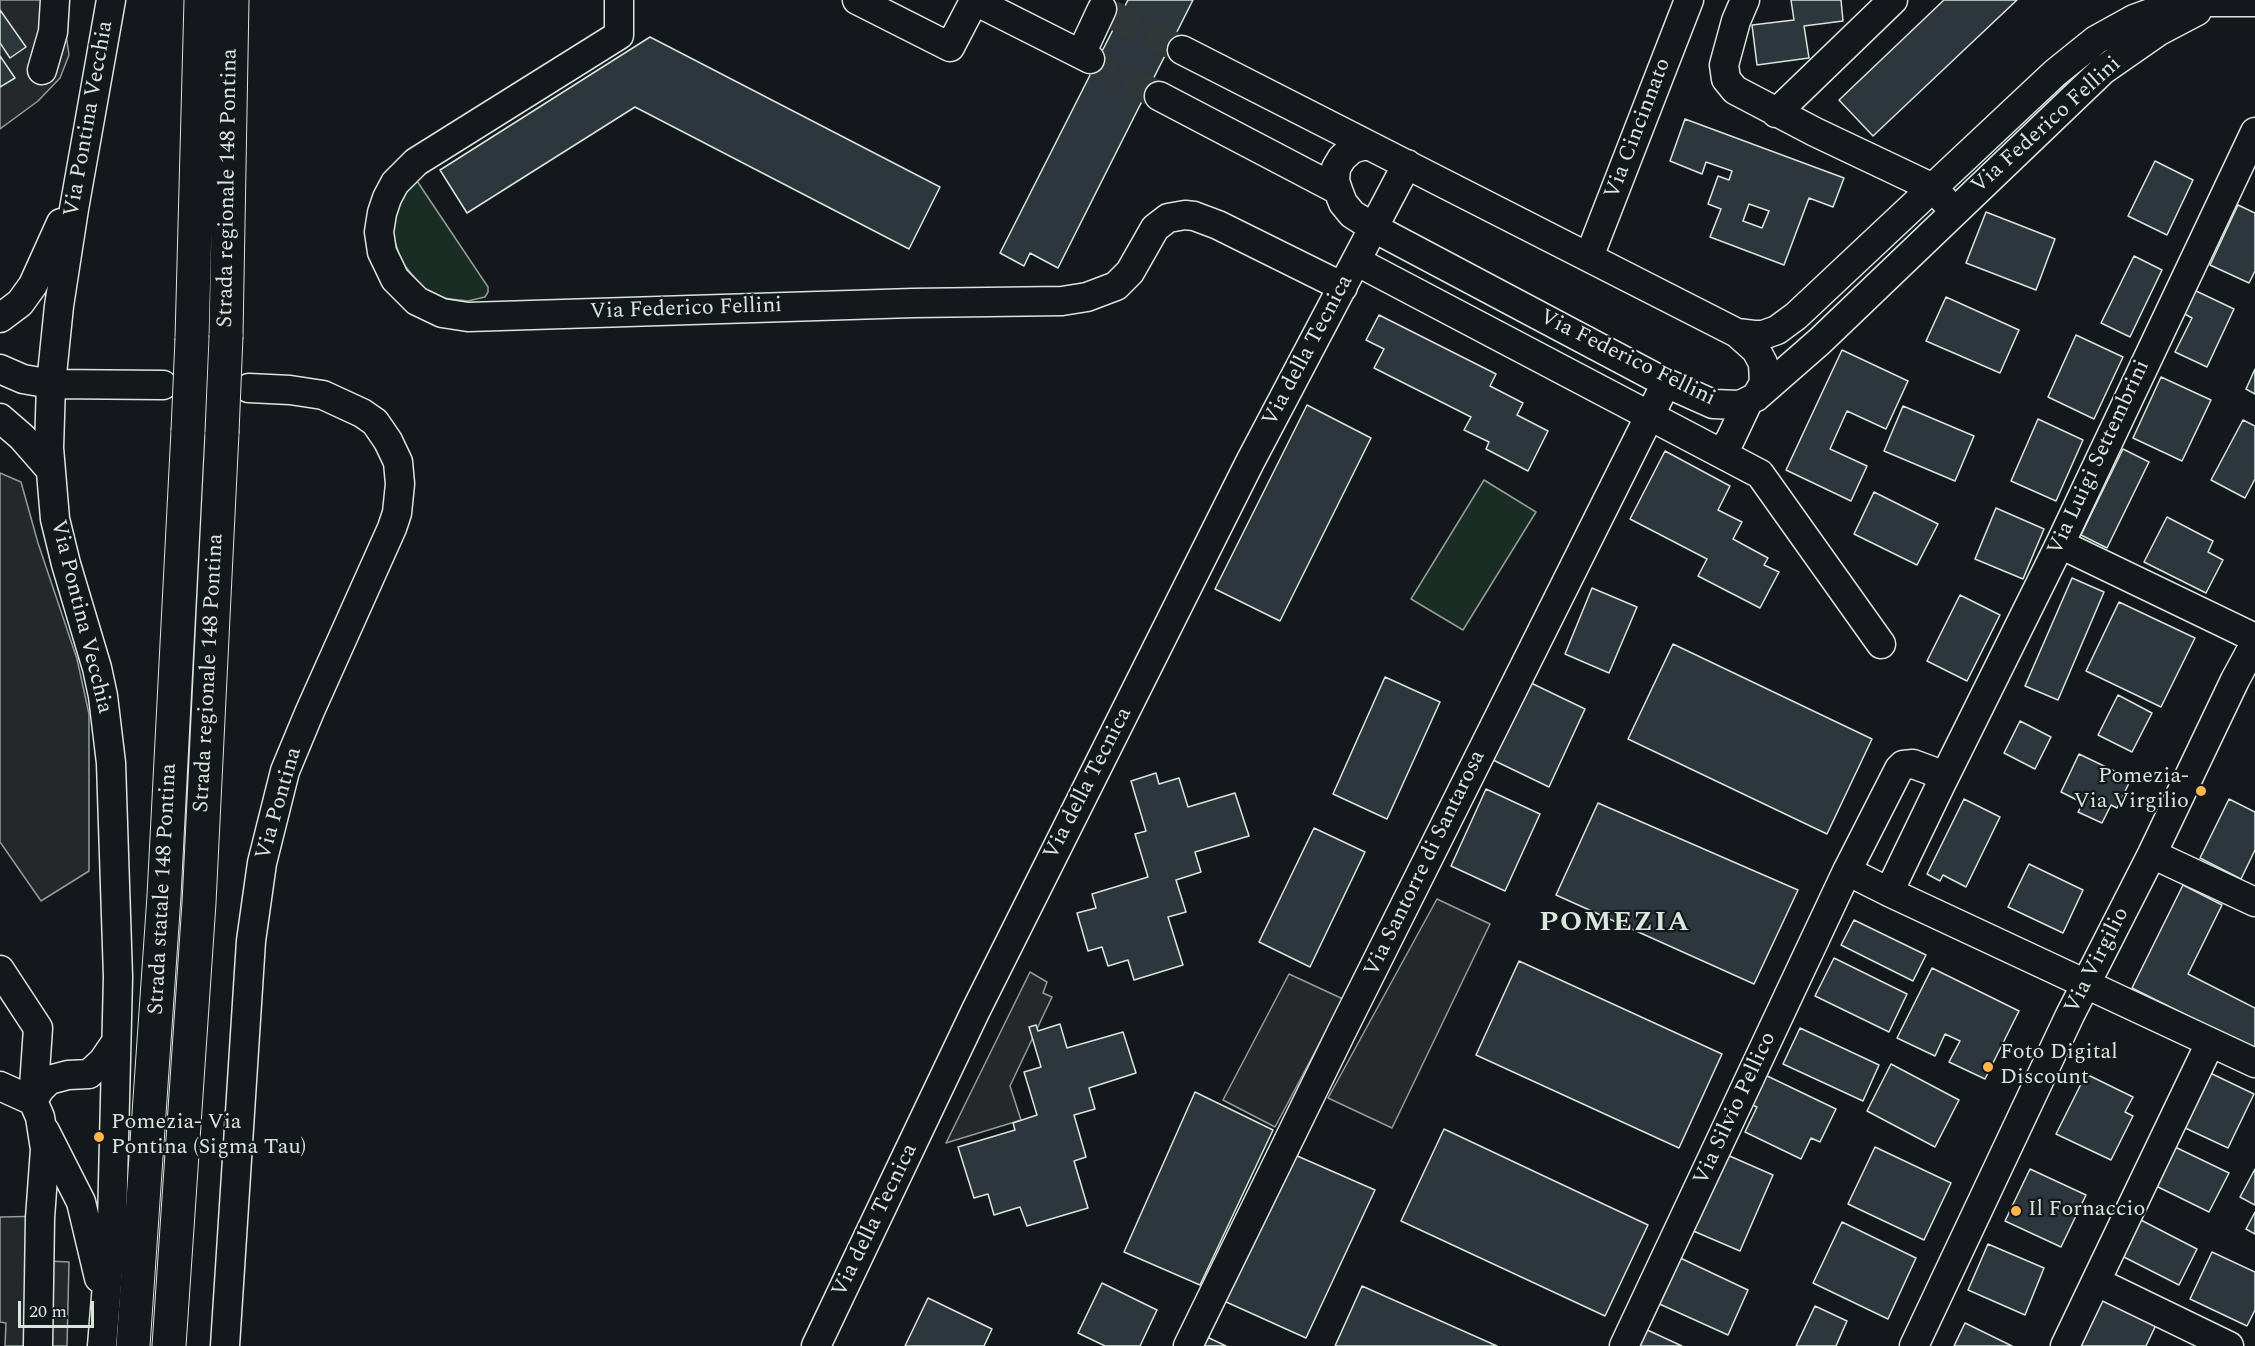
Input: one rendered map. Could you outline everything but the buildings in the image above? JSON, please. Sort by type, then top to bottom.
[{"type":"highway","name":"Strada regionale 148 Pontina","points":[[188,431],[201,0]]},
{"type":"highway","name":"Strada regionale 148 Pontina","points":[[169,1346],[199,903],[222,433],[233,6]]},
{"type":"highway","name":"Strada statale 148 Pontina","points":[[133,1346],[164,896],[188,431]]},
{"type":"street","points":[[42,70],[53,32],[55,0]]},
{"type":"street","name":"Via Pontina Vecchia","points":[[102,1346],[112,1223],[116,1042],[117,907],[111,763],[103,696],[90,639],[60,541],[55,519],[50,469],[51,384],[59,306],[111,0]]},
{"type":"street","name":"Via Federico Fellini","points":[[619,0],[620,35],[416,162],[395,183],[382,213],[379,232],[382,252],[395,279],[417,301],[442,313],[468,317],[913,303],[1062,301],[1087,297],[1116,286],[1130,272],[1155,228],[1168,218],[1185,215],[1218,225],[1343,287]]},
{"type":"street","points":[[857,0],[950,47],[973,0],[1085,57],[1100,8]]},
{"type":"street","name":"Via Cincinnato","points":[[1589,257],[1689,0]]},
{"type":"street","points":[[1745,0],[1736,21],[1724,65],[1726,79],[1735,90],[1933,188],[1954,211]]},
{"type":"street","points":[[1776,112],[1893,0]]},
{"type":"street","points":[[2224,0],[2255,2]]},
{"type":"street","name":"Via Federico Fellini","points":[[1182,50],[1737,333],[1763,335],[1783,326],[1845,272],[2055,73],[2096,40],[2156,10],[2190,3],[2224,0]]},
{"type":"street","name":"Via Federico Fellini","points":[[1159,96],[1338,190],[1347,209],[1374,228],[1666,383],[1713,404],[1732,406],[1752,400],[1820,341],[2076,94],[2114,61],[2174,23],[2224,0]]},
{"type":"street","name":"Via Luigi Settembrini","points":[[1889,892],[2060,544],[2255,132]]},
{"type":"street","points":[[1338,190],[1335,175],[1342,158],[1355,147],[1370,146]]},
{"type":"street","name":"Via della Tecnica","points":[[816,1346],[986,992],[1250,462],[1407,164]]},
{"type":"street","points":[[0,318],[20,303],[39,276],[81,173]]},
{"type":"street","name":"Via Federico Fellini","points":[[1356,261],[1760,474],[1881,644]]},
{"type":"street","points":[[1717,451],[1730,440],[1764,383],[1764,368],[1756,350],[1737,333]]},
{"type":"street","points":[[0,369],[23,379],[51,384],[163,385]]},
{"type":"street","name":"Via Santorre di Santarosa","points":[[1188,1346],[1666,383]]},
{"type":"street","name":"Via Pontina","points":[[225,1346],[251,941],[262,863],[285,771],[392,528],[397,513],[400,484],[398,462],[388,441],[375,423],[363,413],[323,395],[291,390],[249,388]]},
{"type":"street","points":[[0,418],[22,437],[50,469]]},
{"type":"street","points":[[2060,544],[2255,638]]},
{"type":"street","name":"Via Virgilio","points":[[1914,1346],[2086,983],[2255,643]]},
{"type":"street","name":"Via Silvio Pellico","points":[[1624,1346],[1847,871],[1899,769],[1903,765],[1920,765],[1938,775],[1942,782]]},
{"type":"street","points":[[2152,854],[2255,902]]},
{"type":"street","points":[[1847,871],[2255,1064]]},
{"type":"street","points":[[0,970],[38,1028],[38,1114],[45,1149],[40,1218],[38,1346]]},
{"type":"street","points":[[38,1114],[40,1089],[49,1080],[68,1075],[89,1074],[116,1042]]},
{"type":"street","points":[[2065,1346],[2210,1043]]},
{"type":"street","points":[[0,1086],[38,1114],[81,1202],[105,1305]]},
{"type":"street","points":[[2097,1282],[2229,1346]]},
{"type":"green space","points":[[417,181],[488,287],[485,297],[468,301],[442,298],[423,288],[401,261],[393,235],[395,215],[402,196]]},
{"type":"green space","points":[[1484,480],[1536,512],[1463,630],[1411,599]]},
{"type":"shaded area","points":[[0,0],[61,0],[69,55],[60,78],[38,101],[0,129]]},
{"type":"shaded area","points":[[0,473],[21,482],[38,543],[77,659],[89,714],[89,871],[41,901],[0,842]]},
{"type":"shaded area","points":[[1437,899],[1490,924],[1392,1128],[1328,1098]]},
{"type":"shaded area","points":[[1030,972],[1047,982],[1043,993],[1052,997],[1010,1086],[1021,1120],[946,1143]]},
{"type":"shaded area","points":[[1289,974],[1343,999],[1275,1127],[1223,1100]]},
{"type":"shaded area","points":[[48,1216],[48,1261],[69,1262],[67,1346],[5,1346],[6,1323],[0,1322],[0,1217]]},
{"type":"tunnel","points":[[1111,14],[1182,50]]},
{"type":"tunnel","points":[[1090,59],[1159,96]]},
{"type":"place","name":"Pomezia- Via Virgilio","points":[[2201,791]]},
{"type":"place","name":"Foto Digital Discount","points":[[1988,1067]]},
{"type":"place","name":"Pomezia- Via Pontina (Sigma Tau)","points":[[99,1137]]},
{"type":"place","name":"Il Fornaccio","points":[[2016,1211]]},
{"type":"district","name":"POMEZIA","points":[[1615,925]]}]
